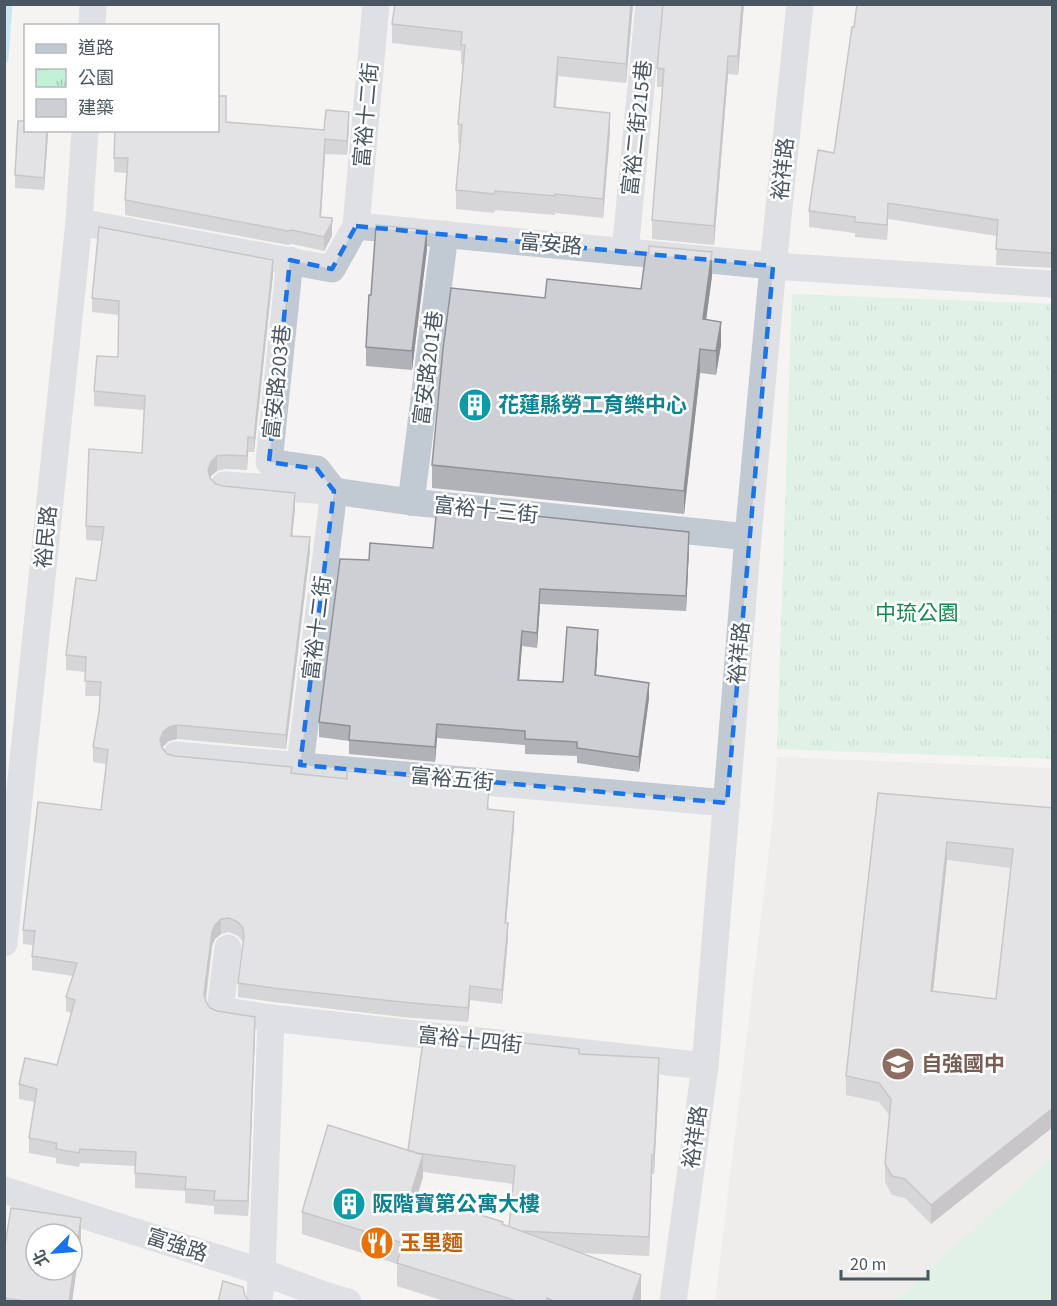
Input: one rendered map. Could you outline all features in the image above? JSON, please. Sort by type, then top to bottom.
[{"type":"street","points":[[92,24],[93,4]]},
{"type":"street","name":"富裕十二街","points":[[356,226],[376,4]]},
{"type":"street","name":"富裕二街215巷","points":[[625,252],[649,4]]},
{"type":"street","name":"裕祥路","points":[[672,1302],[705,1065],[748,537],[800,4]]},
{"type":"street","name":"裕民路","points":[[4,943],[8,869],[78,222],[85,132]]},
{"type":"street","points":[[78,222],[332,269],[356,226]]},
{"type":"street","name":"富安路","points":[[356,226],[773,266],[1053,284]]},
{"type":"street","name":"富安路201巷","points":[[411,502],[445,234]]},
{"type":"street","name":"富安路203巷","points":[[290,261],[269,462],[317,469],[334,491]]},
{"type":"street","name":"富裕十三街","points":[[224,485],[334,491],[411,502],[748,537]]},
{"type":"street","name":"富裕十二街","points":[[300,765],[334,491]]},
{"type":"street","name":"富裕五街","points":[[176,755],[727,803]]},
{"type":"street","name":"富裕十四街","points":[[228,948],[220,1010],[271,1018],[705,1065]]},
{"type":"street","points":[[260,1302],[271,1018]]},
{"type":"street","name":"富強路","points":[[4,1190],[262,1272],[348,1302]]},
{"type":"highlighted area","points":[[356,226],[773,266],[727,803],[300,765],[334,491],[317,469],[269,462],[290,260],[332,269]]},
{"type":"shaded area","name":"自強國中","points":[[777,757],[1052,768],[1052,1301],[715,1302],[772,826]]},
{"type":"green space","name":"中琉公園","points":[[792,294],[1052,304],[1052,759],[777,749]]},
{"type":"green space","points":[[1052,1158],[1052,1301],[896,1301]]},
{"type":"building","points":[[395,4],[631,4],[626,64],[558,57],[554,107],[610,113],[603,199],[555,194],[555,196],[495,191],[494,194],[456,190],[462,125],[458,124],[465,45],[461,45],[462,32],[392,24]]},
{"type":"building","points":[[663,4],[742,4],[738,56],[728,56],[714,226],[652,220],[664,69],[657,68]]},
{"type":"building","points":[[857,4],[1053,4],[1053,253],[996,249],[998,220],[888,203],[887,225],[855,222],[855,217],[809,211],[818,150],[834,153]]},
{"type":"building","points":[[219,96],[226,96],[226,122],[324,130],[326,110],[349,112],[347,141],[325,139],[320,217],[332,218],[332,222],[324,237],[125,200],[128,158],[114,158],[115,132],[219,132]]},
{"type":"building","points":[[18,121],[24,121],[24,132],[47,132],[44,178],[15,175]]},
{"type":"building","points":[[376,225],[427,230],[412,351],[366,347]]},
{"type":"building","points":[[99,227],[273,260],[254,438],[248,437],[247,456],[217,456],[211,462],[208,470],[210,478],[216,484],[223,486],[295,493],[291,536],[310,537],[286,735],[177,725],[163,732],[160,740],[162,748],[167,754],[175,756],[292,767],[291,773],[347,779],[347,771],[455,781],[454,787],[489,791],[487,809],[514,812],[502,990],[470,986],[468,1008],[238,983],[243,928],[238,922],[229,918],[221,919],[215,925],[212,932],[204,994],[206,1002],[210,1008],[217,1011],[255,1017],[248,1201],[214,1200],[215,1191],[185,1189],[186,1177],[135,1173],[136,1152],[80,1149],[79,1153],[56,1149],[57,1143],[29,1138],[37,1089],[19,1084],[25,1058],[57,1065],[75,1000],[66,997],[77,963],[32,956],[35,931],[23,930],[38,802],[101,810],[108,750],[93,747],[101,682],[85,681],[86,657],[66,655],[76,578],[96,581],[104,527],[86,526],[89,449],[142,453],[145,396],[94,391],[97,356],[118,357],[119,301],[92,298]]},
{"type":"building","points":[[649,246],[712,252],[703,319],[721,322],[716,351],[700,349],[684,491],[432,465],[451,288],[545,298],[547,279],[641,289],[646,252],[649,253]]},
{"type":"building","points":[[437,506],[689,532],[686,596],[540,589],[537,633],[522,631],[518,680],[563,682],[567,627],[598,630],[595,675],[649,683],[639,757],[577,748],[577,742],[525,739],[525,731],[437,724],[435,747],[349,740],[350,726],[319,722],[340,559],[369,560],[370,543],[433,548]]},
{"type":"building","points":[[878,793],[1053,808],[1053,1108],[931,1205],[905,1179],[892,1176],[885,1164],[891,1099],[879,1083],[846,1076]],"holes":[[[947,842],[1013,849],[996,999],[931,991]]]},
{"type":"building","points":[[423,1041],[515,1054],[516,1042],[579,1049],[579,1054],[659,1058],[649,1237],[520,1231],[509,1227],[515,1166],[408,1150]]},
{"type":"building","points":[[328,1125],[423,1155],[411,1193],[503,1222],[502,1224],[641,1275],[632,1302],[556,1302],[547,1298],[546,1302],[520,1302],[397,1263],[403,1243],[302,1212]]},
{"type":"building","points":[[11,1208],[81,1218],[80,1222],[24,1222],[24,1282],[72,1282],[69,1302],[30,1302],[4,1298],[4,1251]]},
{"type":"building","points":[[223,1281],[243,1287],[245,1296],[250,1302],[218,1302]]},
{"type":"waterway","points":[[4,59],[8,4]]},
{"type":"place","name":"花蓮縣勞工育樂中心","points":[[475,405]]},
{"type":"place","name":"自強國中","points":[[898,1064]]},
{"type":"place","name":"阪階寶第公寓大樓","points":[[349,1204]]},
{"type":"place","name":"玉里麵","points":[[377,1243]]}]
